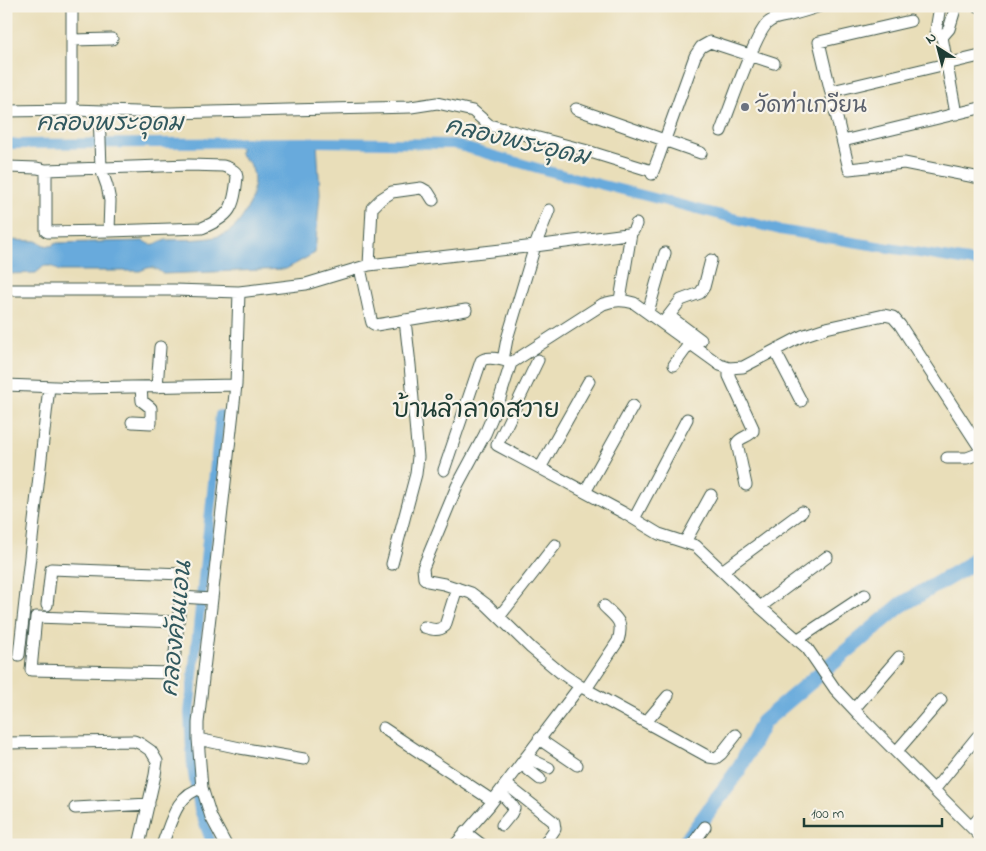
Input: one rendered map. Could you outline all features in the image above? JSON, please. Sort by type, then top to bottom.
[{"type":"street","points":[[72,6],[72,110]]},
{"type":"street","points":[[721,131],[750,54],[763,27],[774,19],[820,6]]},
{"type":"street","points":[[940,6],[936,30],[942,37],[956,114]]},
{"type":"street","points":[[942,37],[950,28],[956,6]]},
{"type":"street","points":[[910,20],[819,42],[849,169],[904,163],[980,178]]},
{"type":"street","points":[[72,40],[112,39]]},
{"type":"street","points":[[6,112],[72,110],[99,116],[411,107],[438,104],[473,111],[489,125],[584,150],[652,173],[695,56],[701,47],[710,42],[774,63]]},
{"type":"street","points":[[832,91],[980,56]]},
{"type":"street","points":[[843,141],[980,108]]},
{"type":"street","points":[[576,109],[700,153]]},
{"type":"street","points":[[99,116],[101,166],[108,186],[110,201],[109,231]]},
{"type":"street","points":[[8,167],[46,170],[101,166],[223,166],[234,171],[237,177],[233,202],[228,213],[215,223],[202,228],[48,232],[46,231],[46,170]]},
{"type":"street","points":[[433,200],[428,192],[421,188],[392,192],[372,208],[364,266],[372,322],[376,324],[466,310]]},
{"type":"street","points":[[549,210],[534,246],[507,339],[507,361],[499,401],[485,434],[457,486],[424,568],[424,578],[428,581],[444,584],[470,593],[487,605],[561,673],[583,688],[710,757],[716,758],[722,754],[736,735]]},
{"type":"street","points":[[6,290],[239,292],[306,284],[364,266],[534,246],[634,229],[620,300]]},
{"type":"street","points":[[648,312],[664,253]]},
{"type":"street","points":[[666,320],[681,300],[700,293],[704,287],[711,260]]},
{"type":"street","points":[[226,845],[196,790],[198,723],[236,385],[239,292]]},
{"type":"street","points":[[444,470],[481,360],[486,358],[507,361],[604,304],[620,300],[634,303],[666,320],[695,341],[720,365],[729,368],[743,367],[802,336],[826,328],[884,315],[893,317],[980,449],[967,458],[947,458]]},
{"type":"street","points":[[392,564],[416,474],[418,457],[405,320]]},
{"type":"street","points":[[674,366],[695,341]]},
{"type":"street","points":[[157,387],[160,347]]},
{"type":"street","points":[[775,350],[801,400]]},
{"type":"street","points":[[538,360],[497,445],[659,534],[696,546],[760,607],[807,648],[836,689],[854,709],[980,836]]},
{"type":"street","points":[[729,368],[730,376],[753,428],[751,434],[738,440],[736,443],[746,485]]},
{"type":"street","points":[[540,468],[589,381]]},
{"type":"street","points":[[6,385],[80,388],[236,385]]},
{"type":"street","points":[[19,655],[50,387]]},
{"type":"street","points":[[132,422],[151,423],[151,408],[142,401],[140,387]]},
{"type":"street","points":[[585,492],[633,406]]},
{"type":"street","points":[[634,519],[687,418]]},
{"type":"street","points":[[685,542],[710,495]]},
{"type":"street","points":[[722,570],[802,512]]},
{"type":"street","points":[[500,617],[555,546]]},
{"type":"street","points":[[760,607],[827,557]]},
{"type":"street","points":[[47,605],[51,569],[183,574],[173,673],[31,670],[36,618],[178,622]]},
{"type":"street","points":[[424,627],[436,630],[445,626],[457,588]]},
{"type":"street","points":[[797,640],[865,595]]},
{"type":"street","points":[[181,597],[211,599]]},
{"type":"street","points":[[455,845],[583,688],[618,641],[621,625],[604,606]]},
{"type":"street","points":[[854,709],[899,658]]},
{"type":"street","points":[[646,722],[668,696]]},
{"type":"street","points":[[896,752],[941,700]]},
{"type":"street","points":[[383,728],[554,822],[555,829],[546,845]]},
{"type":"street","points":[[934,790],[977,737]]},
{"type":"street","points":[[198,739],[304,759]]},
{"type":"street","points":[[539,740],[577,765]]},
{"type":"street","points":[[6,744],[134,741],[142,744],[151,751],[157,761],[139,845]]},
{"type":"street","points":[[524,760],[549,768]]},
{"type":"street","points":[[524,760],[540,779]]},
{"type":"street","points":[[162,845],[181,800],[196,790]]},
{"type":"street","points":[[499,792],[514,808],[502,825]]},
{"type":"street","points":[[75,808],[149,804]]},
{"type":"street","points":[[971,827],[980,817]]},
{"type":"street","points":[[692,845],[705,827]]},
{"type":"street","points":[[466,832],[482,845]]},
{"type":"water","points":[[240,142],[317,142],[320,193],[315,253],[286,269],[163,274],[157,269],[152,268],[140,271],[59,271],[51,266],[44,266],[36,273],[6,274],[6,240],[36,241],[51,246],[57,243],[143,241],[154,244],[164,240],[209,238],[230,231],[243,216],[254,185],[254,175],[251,166],[240,155]]},
{"type":"waterway","name":"คลองพระอุดม","points":[[6,144],[317,142],[453,144],[548,171],[780,230],[980,263]]},
{"type":"waterway","name":"คลองคันแอน","points":[[212,845],[199,810],[192,768],[189,713],[220,415]]},
{"type":"waterway","points":[[684,845],[739,769],[763,722],[901,605],[966,567],[980,554]]},
{"type":"place","name":"วัดท่าเกวียน","points":[[745,107]]},
{"type":"district","name":"บ้านลำลาดสวาย","points":[[476,411]]}]
